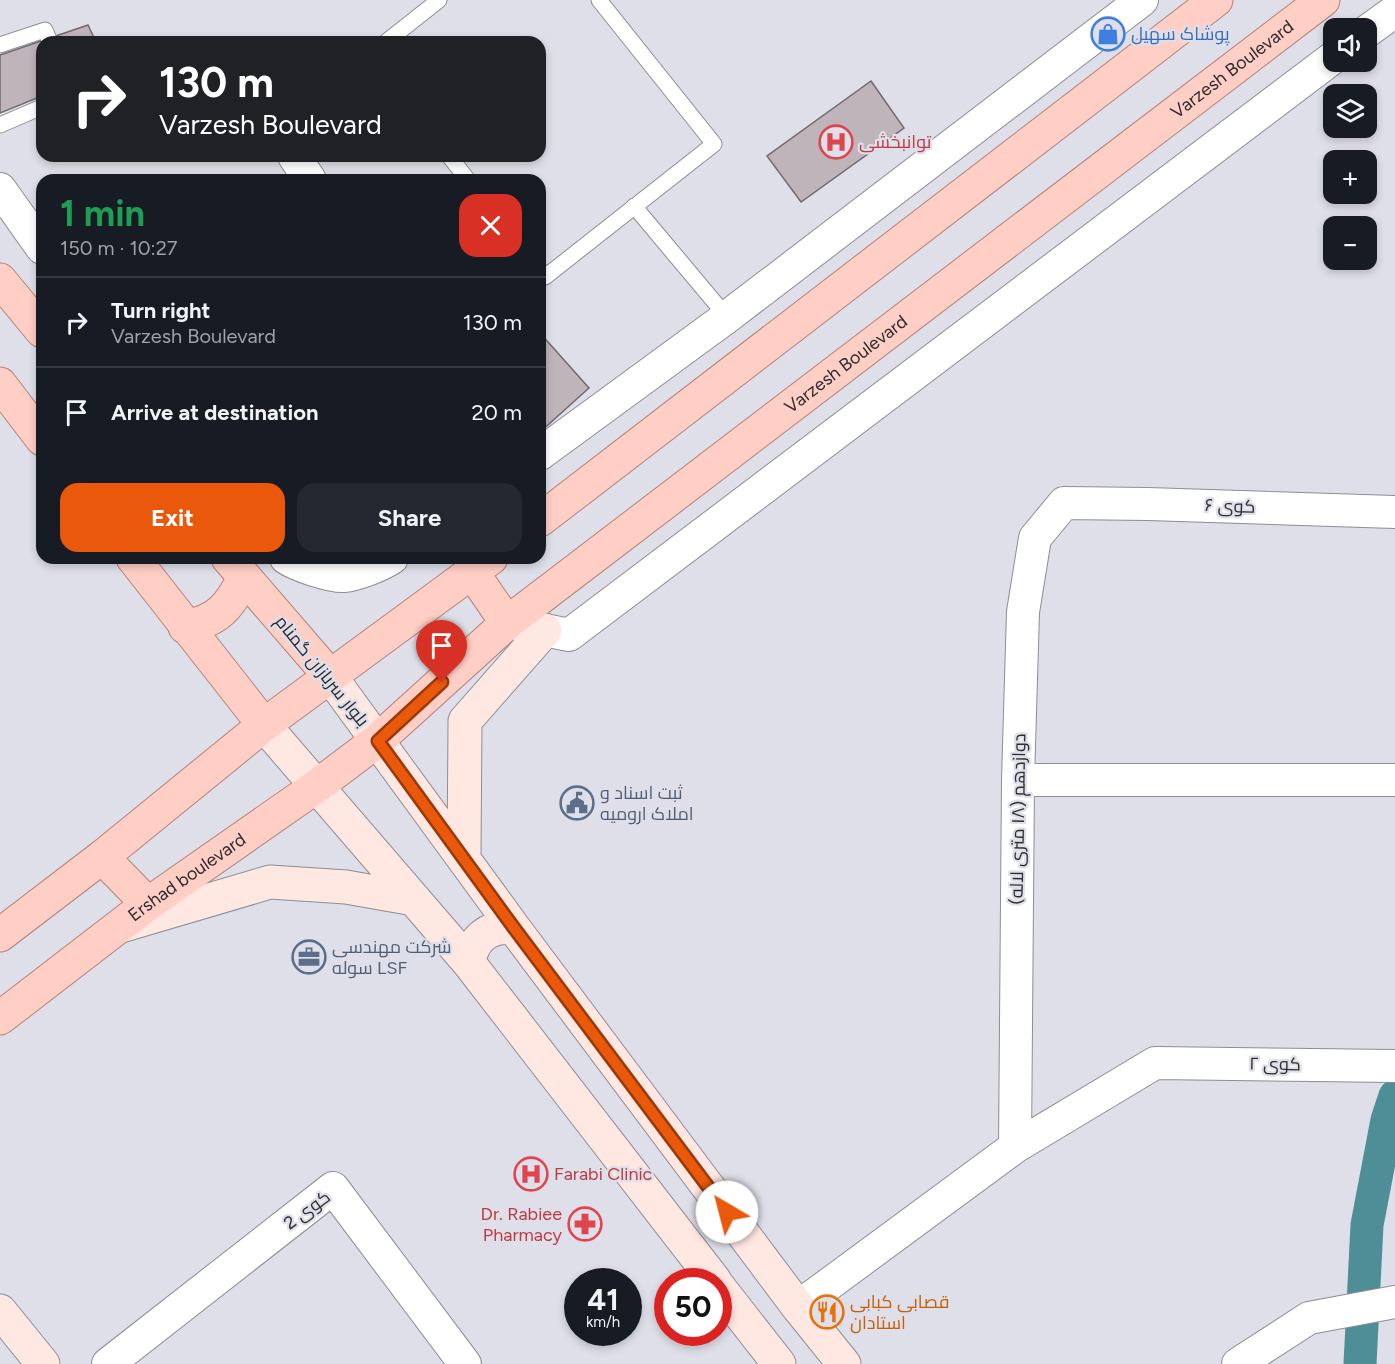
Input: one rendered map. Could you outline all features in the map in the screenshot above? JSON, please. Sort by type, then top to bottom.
[{"type":"main road","points":[[546,515],[1216,0]]},
{"type":"main road","name":"Varzesh Boulevard","points":[[378,741],[507,623],[1323,0]]},
{"type":"main road","points":[[0,280],[36,324]]},
{"type":"main road","points":[[0,384],[36,431]]},
{"type":"main road","points":[[138,564],[264,725],[469,963],[705,1268]]},
{"type":"main road","points":[[0,935],[102,857],[264,725],[477,564]]},
{"type":"main road","points":[[478,564],[507,623]]},
{"type":"main road","points":[[186,627],[198,625],[221,612],[230,603],[236,565]]},
{"type":"main road","name":"بلوار سربازان گمنام","points":[[236,565],[330,676],[514,928],[798,1307],[844,1364]]},
{"type":"main road","points":[[464,859],[465,721],[545,630]]},
{"type":"main road","name":"Ershad boulevard","points":[[0,1018],[148,904],[378,741]]},
{"type":"main road","points":[[102,857],[148,904]]},
{"type":"main road","points":[[119,926],[270,882],[346,887],[414,899]]},
{"type":"main road","points":[[469,963],[472,948],[483,935],[497,928],[514,928]]},
{"type":"main road","points":[[732,1304],[779,1364]]},
{"type":"main road","points":[[0,1311],[43,1364]]},
{"type":"street","points":[[546,450],[728,317],[1142,0]]},
{"type":"street","points":[[1377,24],[1395,11]]},
{"type":"street","points":[[507,623],[569,635],[1323,65]]},
{"type":"street","points":[[0,189],[36,240]]},
{"type":"street","name":"کوی ۶","points":[[1064,503],[1395,512]]},
{"type":"street","name":"دوازدهم (۱۸ متری لاله)","points":[[1015,1147],[1018,780],[1023,612],[1035,538],[1064,503]]},
{"type":"street","points":[[295,564],[343,576],[379,564]]},
{"type":"street","points":[[1018,780],[1395,780]]},
{"type":"street","name":"کوی ۲","points":[[1015,1147],[1155,1062],[1395,1066]]},
{"type":"street","points":[[798,1307],[1015,1147]]},
{"type":"street","name":"کوی 2","points":[[108,1364],[333,1188],[465,1364]]},
{"type":"street","points":[[1238,1364],[1309,1318],[1395,1302]]},
{"type":"lane","points":[[394,36],[439,0]]},
{"type":"lane","points":[[546,276],[714,144],[599,0]]},
{"type":"lane","points":[[0,45],[45,30],[48,36]]},
{"type":"lane","points":[[0,125],[36,110]]},
{"type":"lane","points":[[454,162],[463,174]]},
{"type":"lane","points":[[634,206],[728,317]]},
{"type":"building","points":[[88,25],[93,36],[56,36]]},
{"type":"building","points":[[36,43],[36,98],[0,113],[0,55]]},
{"type":"building","name":"توانبخشی","points":[[871,81],[904,128],[801,202],[767,156]]},
{"type":"building","points":[[546,340],[589,388],[546,427]]},
{"type":"waterway","points":[[1360,1364],[1367,1225],[1387,1120],[1395,1096]]},
{"type":"place","name":"پوشاک سهیل","points":[[1108,34]]},
{"type":"place","name":"توانبخشی","points":[[836,142]]},
{"type":"place","name":"ثبت اسناد و املاک ارومیه","points":[[577,803]]},
{"type":"place","name":"شرکت مهندسی سوله LSF","points":[[309,957]]},
{"type":"place","name":"Farabi Clinic","points":[[531,1174]]},
{"type":"place","name":"Dr. Rabiee Pharmacy","points":[[585,1224]]},
{"type":"place","name":"قصابی کبابی استادان","points":[[827,1312]]},
{"type":"route","points":[[442,682],[378,741],[514,928],[727,1212]]}]
